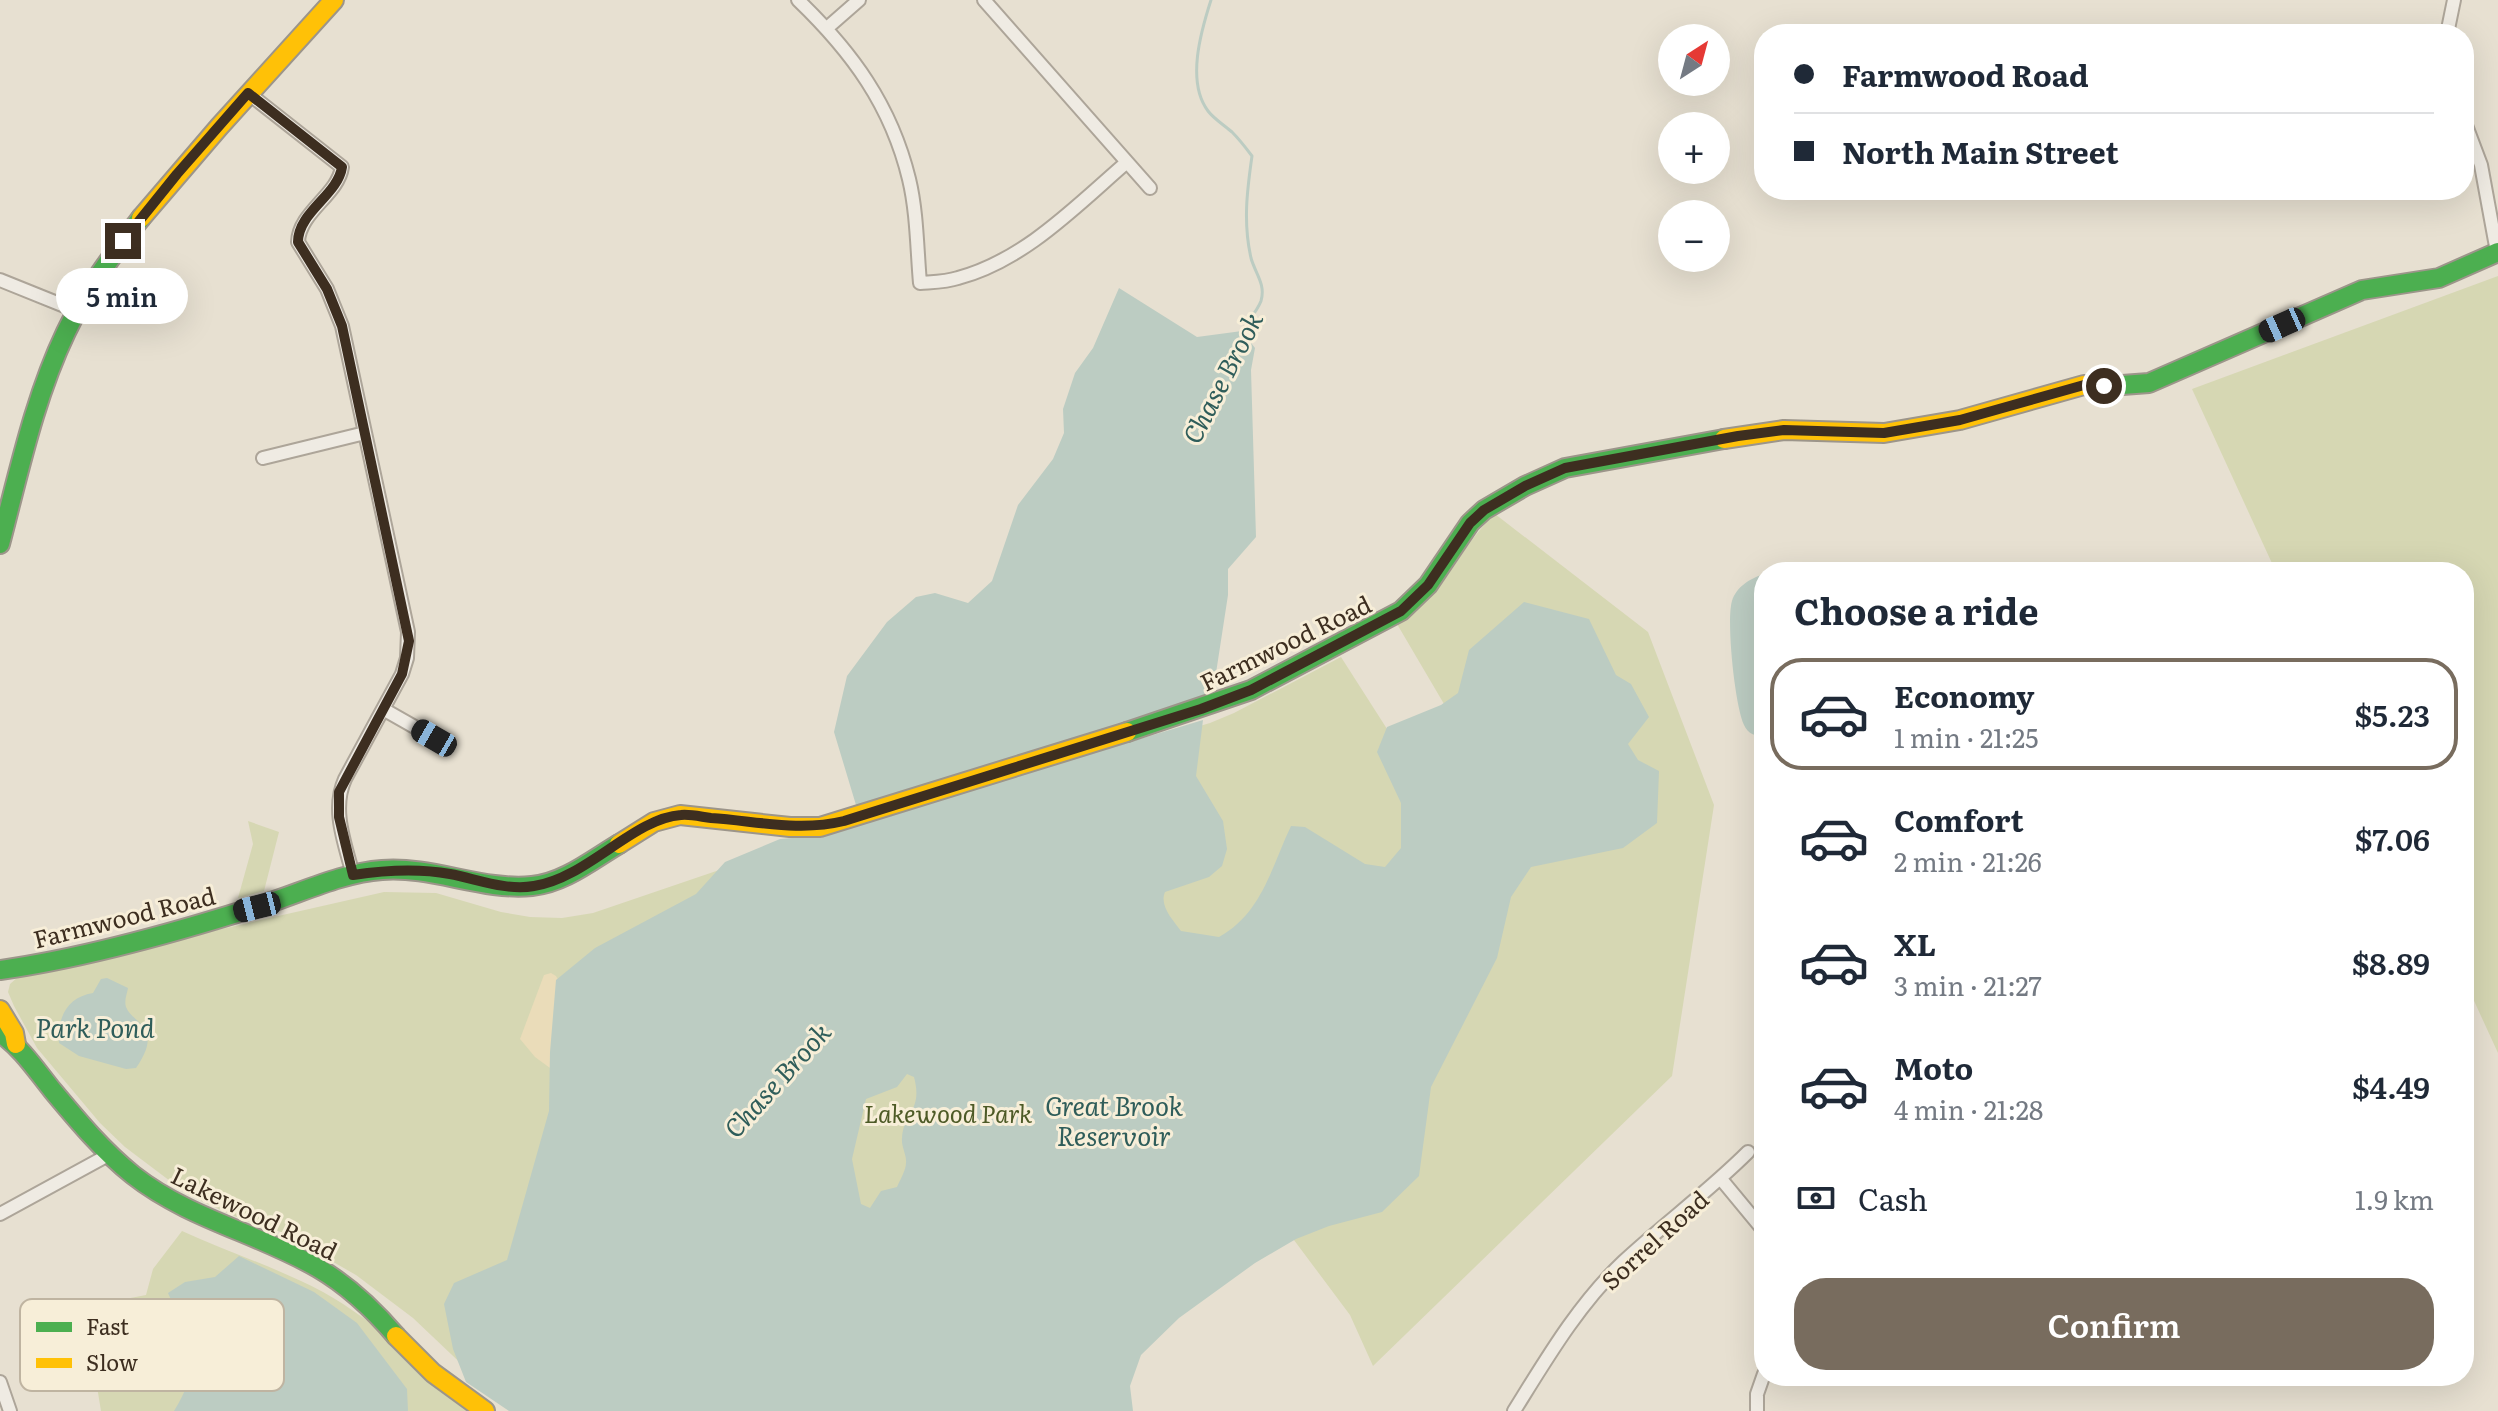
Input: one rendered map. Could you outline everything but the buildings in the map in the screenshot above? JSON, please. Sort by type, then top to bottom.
[{"type":"street","points":[[0,544],[47,379],[77,311],[102,270],[248,93],[334,0]]},
{"type":"street","points":[[798,0],[827,28],[868,79],[891,126],[910,181],[920,283],[957,279],[1005,260],[1045,233],[1127,162]]},
{"type":"street","points":[[827,28],[859,0]]},
{"type":"street","points":[[984,0],[1150,188]]},
{"type":"street","points":[[2449,24],[2454,0]]},
{"type":"street","points":[[248,93],[342,167],[339,178],[301,227],[298,242],[322,280],[339,316],[409,641],[405,666],[339,796],[339,817],[353,875]]},
{"type":"street","points":[[2474,146],[2481,165],[2497,252]]},
{"type":"street","name":"Farmwood Road","points":[[0,970],[56,962],[257,907],[353,875],[380,870],[419,870],[500,885],[533,886],[565,877],[654,822],[680,815],[790,827],[820,827],[844,821],[1201,709],[1251,690],[1401,611],[1428,585],[1470,523],[1484,510],[1525,486],[1565,468],[1784,430],[1884,433],[1960,420],[2084,385],[2149,383],[2362,290],[2439,278],[2497,252]]},
{"type":"street","points":[[0,280],[77,311]]},
{"type":"street","points":[[263,458],[365,433]]},
{"type":"street","points":[[383,709],[434,738]]},
{"type":"street","points":[[0,1010],[14,1033],[5,1043]]},
{"type":"street","name":"Lakewood Road","points":[[5,1043],[18,1057],[35,1068],[110,1154],[144,1183],[178,1205],[334,1277],[369,1305],[434,1374],[485,1411]]},
{"type":"street","name":"Sorrel Road","points":[[1514,1411],[1569,1322],[1611,1275],[1748,1152]]},
{"type":"street","points":[[0,1214],[110,1154]]},
{"type":"street","points":[[1721,1179],[1754,1219]]},
{"type":"street","points":[[0,1382],[10,1411]]},
{"type":"street","points":[[1757,1411],[1760,1386]]},
{"type":"green space","points":[[2498,276],[2498,1053],[2474,1001],[2474,562],[2271,562],[2192,389]]},
{"type":"green space","name":"Lakewood Park","points":[[1495,514],[1648,632],[1714,805],[1672,1076],[1373,1366],[1350,1315],[1285,1228],[471,1373],[413,1318],[356,1275],[281,1232],[203,1202],[125,1147],[100,1123],[37,1048],[8,992],[10,984],[18,977],[384,892],[436,893],[530,917],[562,918],[593,913],[781,849],[1210,723],[1341,657],[1428,793],[1464,738],[1397,624],[1428,600],[1481,528]]},
{"type":"green space","points":[[248,821],[279,832],[264,891],[238,898],[253,844]]},
{"type":"green space","points":[[182,1231],[288,1275],[344,1304],[363,1318],[472,1411],[101,1411],[98,1391],[284,1391],[284,1299],[125,1299],[146,1295],[153,1269]]},
{"type":"sand","points":[[551,973],[561,985],[559,1067],[550,1068],[535,1057],[520,1039],[544,975]]},
{"type":"water","points":[[1119,288],[1197,337],[1242,331],[1255,348],[1251,370],[1256,537],[1228,569],[1228,595],[1212,699],[856,805],[834,732],[847,676],[887,622],[916,597],[935,593],[968,603],[992,581],[1018,505],[1053,459],[1064,433],[1063,409],[1075,373],[1093,348]]},
{"type":"water","points":[[1754,579],[1754,734],[1748,731],[1741,715],[1730,626],[1732,601],[1740,587]]},
{"type":"water","name":"Great Brook Reservoir","points":[[1524,602],[1589,619],[1616,675],[1631,684],[1649,717],[1628,744],[1638,760],[1659,771],[1657,823],[1623,848],[1531,867],[1511,897],[1497,958],[1431,1087],[1419,1176],[1382,1212],[1329,1226],[1296,1239],[1255,1263],[1179,1318],[1141,1355],[1130,1386],[1133,1411],[509,1411],[466,1382],[453,1349],[444,1304],[454,1283],[507,1260],[549,1111],[556,980],[595,948],[696,894],[725,862],[780,839],[816,836],[1203,720],[1196,776],[1223,821],[1227,849],[1222,866],[1209,877],[1165,892],[1164,902],[1181,931],[1219,937],[1234,927],[1255,902],[1291,826],[1305,827],[1365,864],[1385,867],[1401,848],[1401,803],[1377,752],[1387,727],[1441,705],[1458,693],[1469,650]],"holes":[[[907,1074],[914,1077],[915,1104],[902,1138],[905,1169],[897,1187],[881,1191],[870,1208],[861,1204],[852,1159],[866,1099],[897,1087]]]},
{"type":"water","name":"Park Pond","points":[[107,978],[128,988],[126,1007],[147,1033],[146,1051],[136,1068],[126,1069],[79,1056],[59,1043],[62,1017],[70,1004],[93,993],[101,979]]},
{"type":"water","points":[[239,1256],[314,1292],[357,1323],[407,1389],[408,1411],[174,1411],[185,1391],[284,1391],[284,1299],[171,1299],[168,1293],[185,1282],[215,1277]]},
{"type":"waterway","name":"Chase Brook","points":[[1211,0],[1198,56],[1201,99],[1208,111],[1232,132],[1252,156],[1246,220],[1251,258],[1262,295],[1257,309],[1240,333]]},
{"type":"traffic: fast","points":[[0,544],[28,436],[55,357],[91,287],[141,218]]},
{"type":"traffic: fast","points":[[2109,386],[2149,383],[2362,290],[2439,278],[2498,252]]},
{"type":"traffic: fast","points":[[1127,732],[1251,690],[1401,611],[1428,585],[1470,523],[1484,510],[1525,486],[1565,468],[1724,439]]},
{"type":"traffic: fast","points":[[0,970],[65,959],[164,935],[366,872],[401,870],[513,887],[544,884],[577,870],[619,844]]},
{"type":"traffic: fast","points":[[0,1033],[22,1052],[91,1135],[133,1175],[200,1215],[318,1268],[360,1299],[396,1336]]},
{"type":"traffic: slow","points":[[141,218],[334,0]]},
{"type":"traffic: slow","points":[[1724,439],[1784,430],[1884,433],[1960,420],[2084,385],[2109,386]]},
{"type":"traffic: slow","points":[[619,844],[654,822],[680,815],[790,827],[820,827],[1127,732]]},
{"type":"traffic: slow","points":[[0,1010],[14,1033],[16,1044]]},
{"type":"traffic: slow","points":[[396,1336],[433,1373],[485,1411]]},
{"type":"route","points":[[123,241],[248,93],[342,167],[339,178],[301,227],[298,242],[327,289],[342,326],[409,641],[402,674],[339,792],[337,806],[353,875],[380,870],[419,870],[500,885],[533,886],[565,877],[654,822],[680,815],[790,827],[820,827],[844,821],[1201,709],[1251,690],[1401,611],[1428,585],[1470,523],[1484,510],[1525,486],[1565,468],[1784,430],[1884,433],[1960,420],[2084,385],[2104,386]]}]
